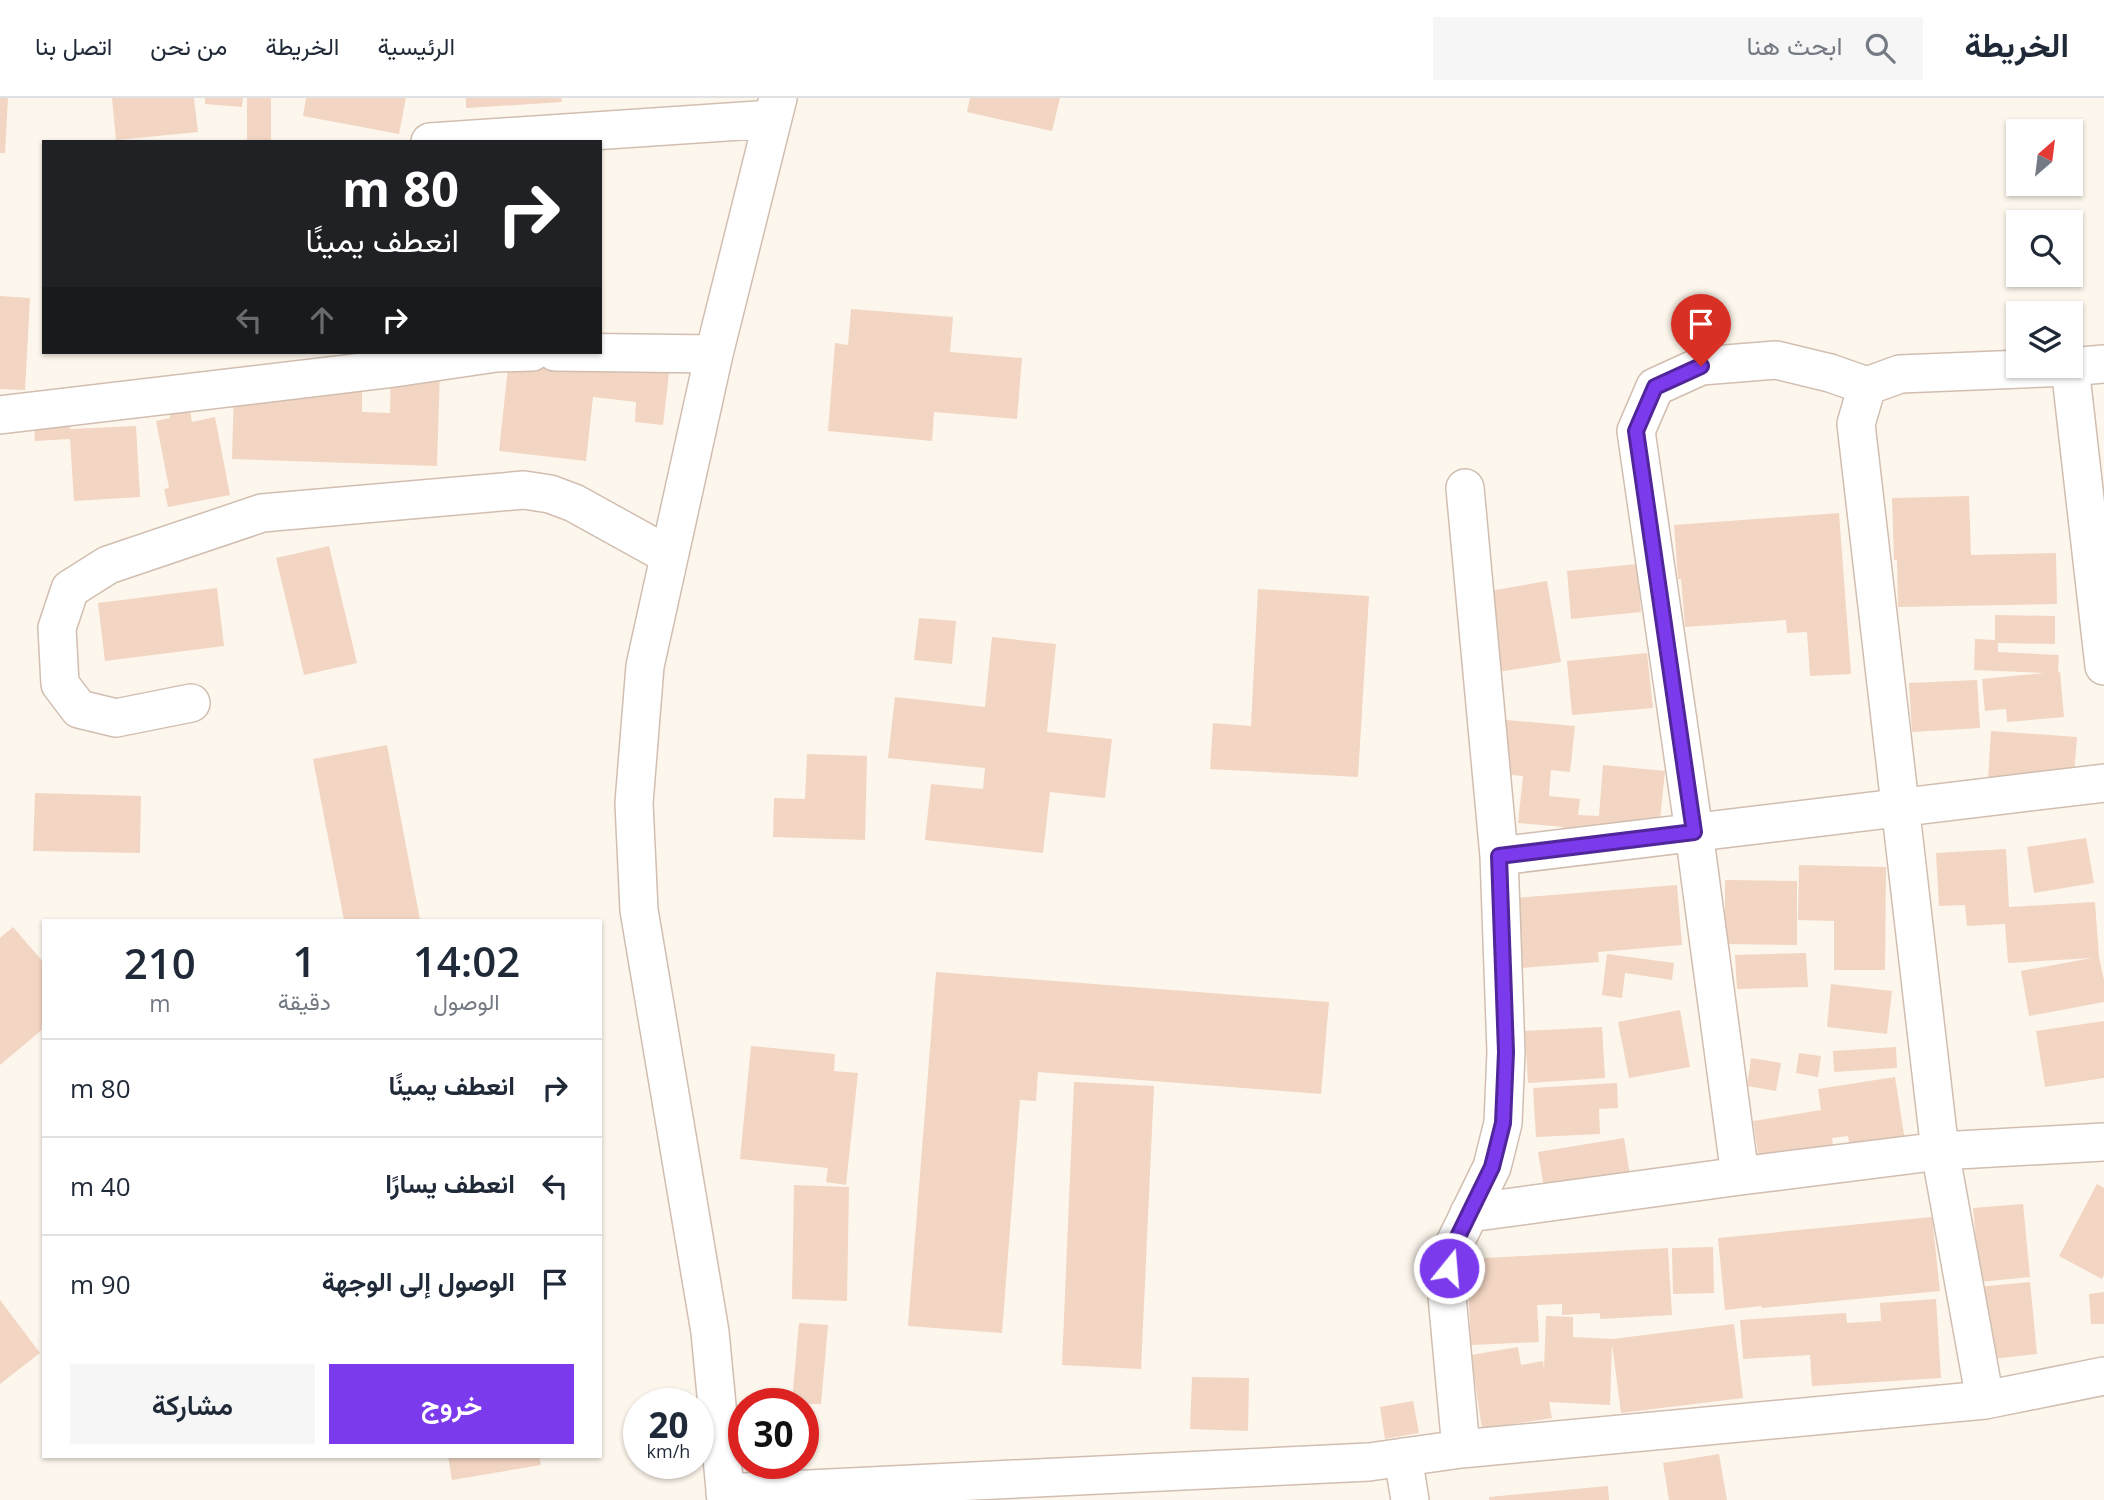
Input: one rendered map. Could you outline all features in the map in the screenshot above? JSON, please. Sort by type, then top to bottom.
[{"type":"street","points":[[451,140],[775,109],[714,354],[645,666],[634,803],[639,910],[710,1332],[726,1496],[1369,1462],[1461,1449],[1985,1400],[2104,1377]]},
{"type":"street","points":[[602,353],[714,354]]},
{"type":"street","points":[[0,415],[496,354]]},
{"type":"street","points":[[1740,1176],[1636,431],[1655,387],[1701,366],[1776,360],[1830,373],[1867,386],[1900,374],[2087,365],[2104,666]]},
{"type":"street","points":[[1867,386],[1856,424],[1940,1151],[1985,1400]]},
{"type":"street","points":[[1461,1449],[1446,1285],[1451,1251],[1492,1167],[1503,1123],[1506,1052],[1499,856],[1465,488]]},
{"type":"street","points":[[191,703],[116,718],[79,709],[60,684],[57,628],[70,589],[108,565],[262,513],[524,490],[550,494],[573,503],[668,555]]},
{"type":"street","points":[[1499,856],[2104,783]]},
{"type":"street","points":[[1469,1213],[1940,1151],[2104,1142]]},
{"type":"street","points":[[1403,1457],[1410,1500]]},
{"type":"building","points":[[0,98],[8,98],[5,153],[0,153]]},
{"type":"building","points":[[112,98],[194,98],[198,132],[116,140]]},
{"type":"building","points":[[205,98],[243,98],[242,107],[205,104]]},
{"type":"building","points":[[247,98],[271,98],[271,140],[247,140]]},
{"type":"building","points":[[306,98],[406,98],[399,134],[303,116]]},
{"type":"building","points":[[466,98],[561,98],[562,102],[466,108]]},
{"type":"building","points":[[970,98],[1060,98],[1052,131],[967,112]]},
{"type":"building","points":[[0,296],[30,298],[25,390],[0,389]]},
{"type":"building","points":[[851,309],[953,317],[950,352],[1022,358],[1017,419],[934,412],[932,441],[828,431],[835,343],[848,345]]},
{"type":"building","points":[[633,352],[671,356],[663,425],[635,422],[636,402],[593,397],[586,461],[499,451],[509,358],[631,372]]},
{"type":"building","points":[[391,368],[440,369],[437,466],[232,459],[234,388],[362,392],[362,412],[390,413]]},
{"type":"building","points":[[188,399],[192,422],[215,417],[230,495],[168,507],[164,489],[169,488],[156,421],[170,418],[168,403]]},
{"type":"building","points":[[68,408],[70,429],[136,426],[140,497],[74,501],[70,439],[35,441],[33,410]]},
{"type":"building","points":[[1969,496],[1971,555],[2056,553],[2057,604],[1898,607],[1892,498]]},
{"type":"building","points":[[1839,513],[1851,674],[1810,676],[1807,632],[1787,633],[1786,620],[1685,627],[1674,525]]},
{"type":"building","points":[[329,546],[357,663],[304,675],[276,558]]},
{"type":"building","points":[[1637,564],[1641,612],[1571,619],[1567,571]]},
{"type":"building","points":[[1547,581],[1561,662],[1480,675],[1466,595]]},
{"type":"building","points":[[217,588],[224,646],[105,661],[98,603]]},
{"type":"building","points":[[1258,589],[1369,596],[1358,777],[1210,769],[1213,723],[1251,726]]},
{"type":"building","points":[[1995,615],[2055,616],[2055,644],[1998,643],[1998,652],[2059,655],[2058,672],[2064,717],[2007,722],[2006,709],[1985,711],[1982,679],[2044,673],[1974,670],[1975,639],[1995,640]]},
{"type":"building","points":[[919,618],[956,621],[952,664],[914,660]]},
{"type":"building","points":[[992,637],[1056,644],[1047,732],[1112,739],[1105,798],[1050,792],[1043,853],[925,840],[931,784],[983,789],[985,768],[888,758],[895,697],[985,707]]},
{"type":"building","points":[[1647,653],[1653,708],[1572,715],[1567,661]]},
{"type":"building","points":[[1977,680],[1980,728],[1912,732],[1909,683]]},
{"type":"building","points":[[1496,719],[1575,726],[1570,772],[1551,770],[1549,796],[1580,799],[1578,815],[1599,816],[1603,765],[1665,771],[1658,840],[1562,831],[1563,827],[1518,823],[1523,776],[1491,773]]},
{"type":"building","points":[[1991,731],[2077,737],[2072,801],[1987,795]]},
{"type":"building","points":[[387,745],[420,919],[344,919],[313,759]]},
{"type":"building","points":[[807,754],[867,756],[865,840],[773,837],[774,798],[805,799]]},
{"type":"building","points":[[35,793],[141,796],[140,853],[33,851]]},
{"type":"building","points":[[2086,838],[2094,883],[2034,893],[2027,847]]},
{"type":"building","points":[[2006,849],[2009,907],[2095,902],[2104,1002],[2029,1016],[2021,971],[2092,958],[2008,963],[2005,924],[1967,926],[1965,905],[1939,906],[1936,853]]},
{"type":"building","points":[[1799,865],[1886,867],[1885,970],[1834,970],[1834,921],[1798,920]]},
{"type":"building","points":[[1725,880],[1797,881],[1797,945],[1725,944]]},
{"type":"building","points":[[1677,885],[1682,945],[1598,952],[1599,962],[1522,968],[1516,898]]},
{"type":"building","points":[[13,927],[42,961],[42,1030],[0,1065],[0,938]]},
{"type":"building","points":[[1806,953],[1808,987],[1737,989],[1735,955]]},
{"type":"building","points":[[1607,954],[1674,963],[1672,980],[1625,973],[1622,998],[1602,995]]},
{"type":"building","points":[[936,972],[1329,1002],[1321,1094],[1038,1072],[1036,1101],[1020,1100],[1002,1333],[908,1326]]},
{"type":"building","points":[[1831,984],[1892,991],[1887,1034],[1827,1027]]},
{"type":"building","points":[[1680,1010],[1690,1067],[1629,1078],[1618,1022]]},
{"type":"building","points":[[2104,1021],[2104,1078],[2045,1087],[2036,1031]]},
{"type":"building","points":[[1602,1027],[1605,1078],[1528,1083],[1525,1031]]},
{"type":"building","points":[[751,1046],[835,1054],[834,1071],[858,1073],[846,1185],[826,1182],[828,1168],[740,1159]]},
{"type":"building","points":[[1896,1047],[1897,1068],[1834,1072],[1833,1051]]},
{"type":"building","points":[[1799,1053],[1821,1056],[1818,1077],[1796,1073]]},
{"type":"building","points":[[1751,1058],[1781,1063],[1776,1091],[1747,1086]]},
{"type":"building","points":[[1895,1077],[1908,1160],[1854,1168],[1848,1136],[1832,1138],[1836,1167],[1762,1178],[1753,1121],[1821,1110],[1818,1089]]},
{"type":"building","points":[[1074,1082],[1154,1086],[1141,1369],[1062,1365]]},
{"type":"building","points":[[1617,1083],[1618,1108],[1599,1109],[1600,1134],[1536,1137],[1533,1088]]},
{"type":"building","points":[[1624,1138],[1632,1187],[1546,1200],[1538,1152]]},
{"type":"building","points":[[2097,1184],[2104,1188],[2102,1279],[2059,1256]]},
{"type":"building","points":[[794,1185],[849,1187],[847,1301],[792,1299]]},
{"type":"building","points":[[2023,1204],[2030,1277],[1980,1282],[1973,1208]]},
{"type":"building","points":[[1932,1217],[1940,1291],[1725,1310],[1718,1238]]},
{"type":"building","points":[[1713,1247],[1714,1293],[1673,1294],[1672,1248]]},
{"type":"building","points":[[1668,1248],[1672,1315],[1600,1319],[1600,1313],[1562,1315],[1562,1304],[1537,1305],[1539,1342],[1471,1345],[1467,1259]]},
{"type":"building","points":[[2030,1282],[2037,1354],[1984,1360],[1977,1287]]},
{"type":"building","points":[[2104,1292],[2104,1324],[2091,1324],[2089,1294]]},
{"type":"building","points":[[1936,1299],[1941,1378],[1812,1386],[1810,1355],[1743,1359],[1740,1320],[1846,1313],[1847,1323],[1881,1321],[1880,1303]]},
{"type":"building","points":[[0,1300],[40,1353],[0,1384]]},
{"type":"building","points":[[1546,1316],[1573,1317],[1573,1337],[1612,1339],[1734,1324],[1743,1398],[1621,1413],[1612,1344],[1610,1405],[1549,1402],[1552,1418],[1482,1429],[1471,1355],[1518,1347],[1521,1365],[1543,1361],[1544,1369]]},
{"type":"building","points":[[799,1323],[828,1325],[821,1404],[819,1388],[793,1388]]},
{"type":"building","points":[[1192,1377],[1249,1378],[1248,1431],[1190,1429]]},
{"type":"building","points":[[1413,1401],[1419,1433],[1385,1439],[1380,1407]]},
{"type":"building","points":[[1719,1454],[1727,1500],[1669,1500],[1663,1463]]},
{"type":"building","points":[[448,1458],[539,1458],[541,1465],[452,1480]]},
{"type":"building","points":[[1608,1486],[1609,1500],[1489,1500],[1489,1497]]},
{"type":"route","points":[[1449,1268],[1451,1251],[1492,1167],[1503,1123],[1506,1052],[1499,856],[1694,832],[1636,431],[1655,387],[1701,366]]}]
